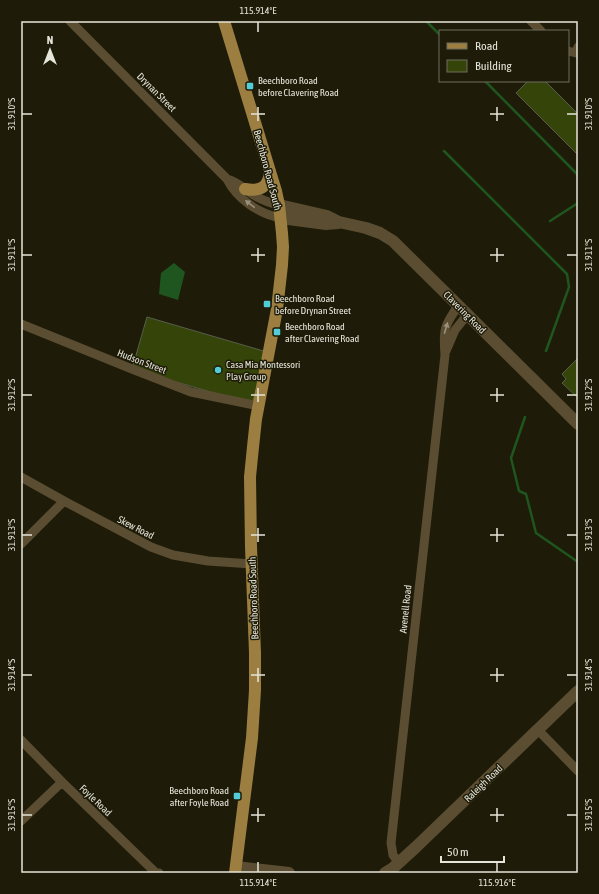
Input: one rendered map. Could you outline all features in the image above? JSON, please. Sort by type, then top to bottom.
[{"type":"main road","name":"Beechboro Road South","points":[[224,21],[279,205],[283,247],[278,302],[252,446],[250,477],[255,696],[252,738],[236,870]]},
{"type":"main road","points":[[245,189],[252,191],[259,190],[268,182],[270,171]]},
{"type":"street","name":"Drynan Street","points":[[70,21],[227,179],[234,189],[251,206],[267,214],[281,218]]},
{"type":"street","points":[[531,21],[540,30]]},
{"type":"street","name":"Drynan Street","points":[[227,179],[235,181],[251,194],[265,201],[279,205]]},
{"type":"street","name":"Clavering Road","points":[[279,205],[327,216],[339,222],[366,228],[387,236],[403,250],[578,424]]},
{"type":"street","name":"Clavering Road","points":[[281,218],[326,224],[339,222]]},
{"type":"street","name":"Avenell Road","points":[[399,863],[393,855],[391,843],[445,355],[444,336],[449,318],[458,305]]},
{"type":"street","name":"Avenell Road","points":[[445,355],[455,330],[468,314]]},
{"type":"street","name":"Hudson Street","points":[[21,324],[132,370],[191,392],[259,406]]},
{"type":"street","name":"Skew Road","points":[[21,477],[151,547],[173,554],[208,561],[252,564]]},
{"type":"street","points":[[21,544],[64,501]]},
{"type":"street","name":"Raleigh Road","points":[[385,873],[399,863],[416,847],[578,691]]},
{"type":"street","points":[[538,730],[578,771]]},
{"type":"street","name":"Foyle Road","points":[[21,740],[156,873],[159,873]]},
{"type":"street","points":[[21,821],[62,782]]},
{"type":"street","points":[[236,870],[289,873]]},
{"type":"shaded area","points":[[174,263],[185,272],[178,300],[159,294],[161,273]]},
{"type":"building","points":[[527,82],[546,82],[578,114],[578,155],[516,93]]},
{"type":"building","name":"Casa Mia Montessori Play Group","points":[[147,317],[267,352],[252,404],[132,369]]},
{"type":"building","points":[[578,358],[578,398],[562,383],[566,379],[562,374]]},
{"type":"waterway","points":[[426,21],[439,34]]},
{"type":"waterway","points":[[486,82],[578,175]]},
{"type":"waterway","points":[[444,151],[567,274],[569,287],[546,351]]},
{"type":"waterway","points":[[550,221],[578,203]]},
{"type":"waterway","points":[[525,417],[511,458],[519,491],[526,494],[536,533],[578,562]]},
{"type":"place","name":"Beechboro Road before Clavering Road","points":[[250,86]]},
{"type":"place","name":"Beechboro Road before Drynan Street","points":[[267,304]]},
{"type":"place","name":"Beechboro Road after Clavering Road","points":[[277,332]]},
{"type":"place","name":"Casa Mia Montessori Play Group","points":[[218,370]]},
{"type":"place","name":"Beechboro Road after Foyle Road","points":[[237,796]]}]
